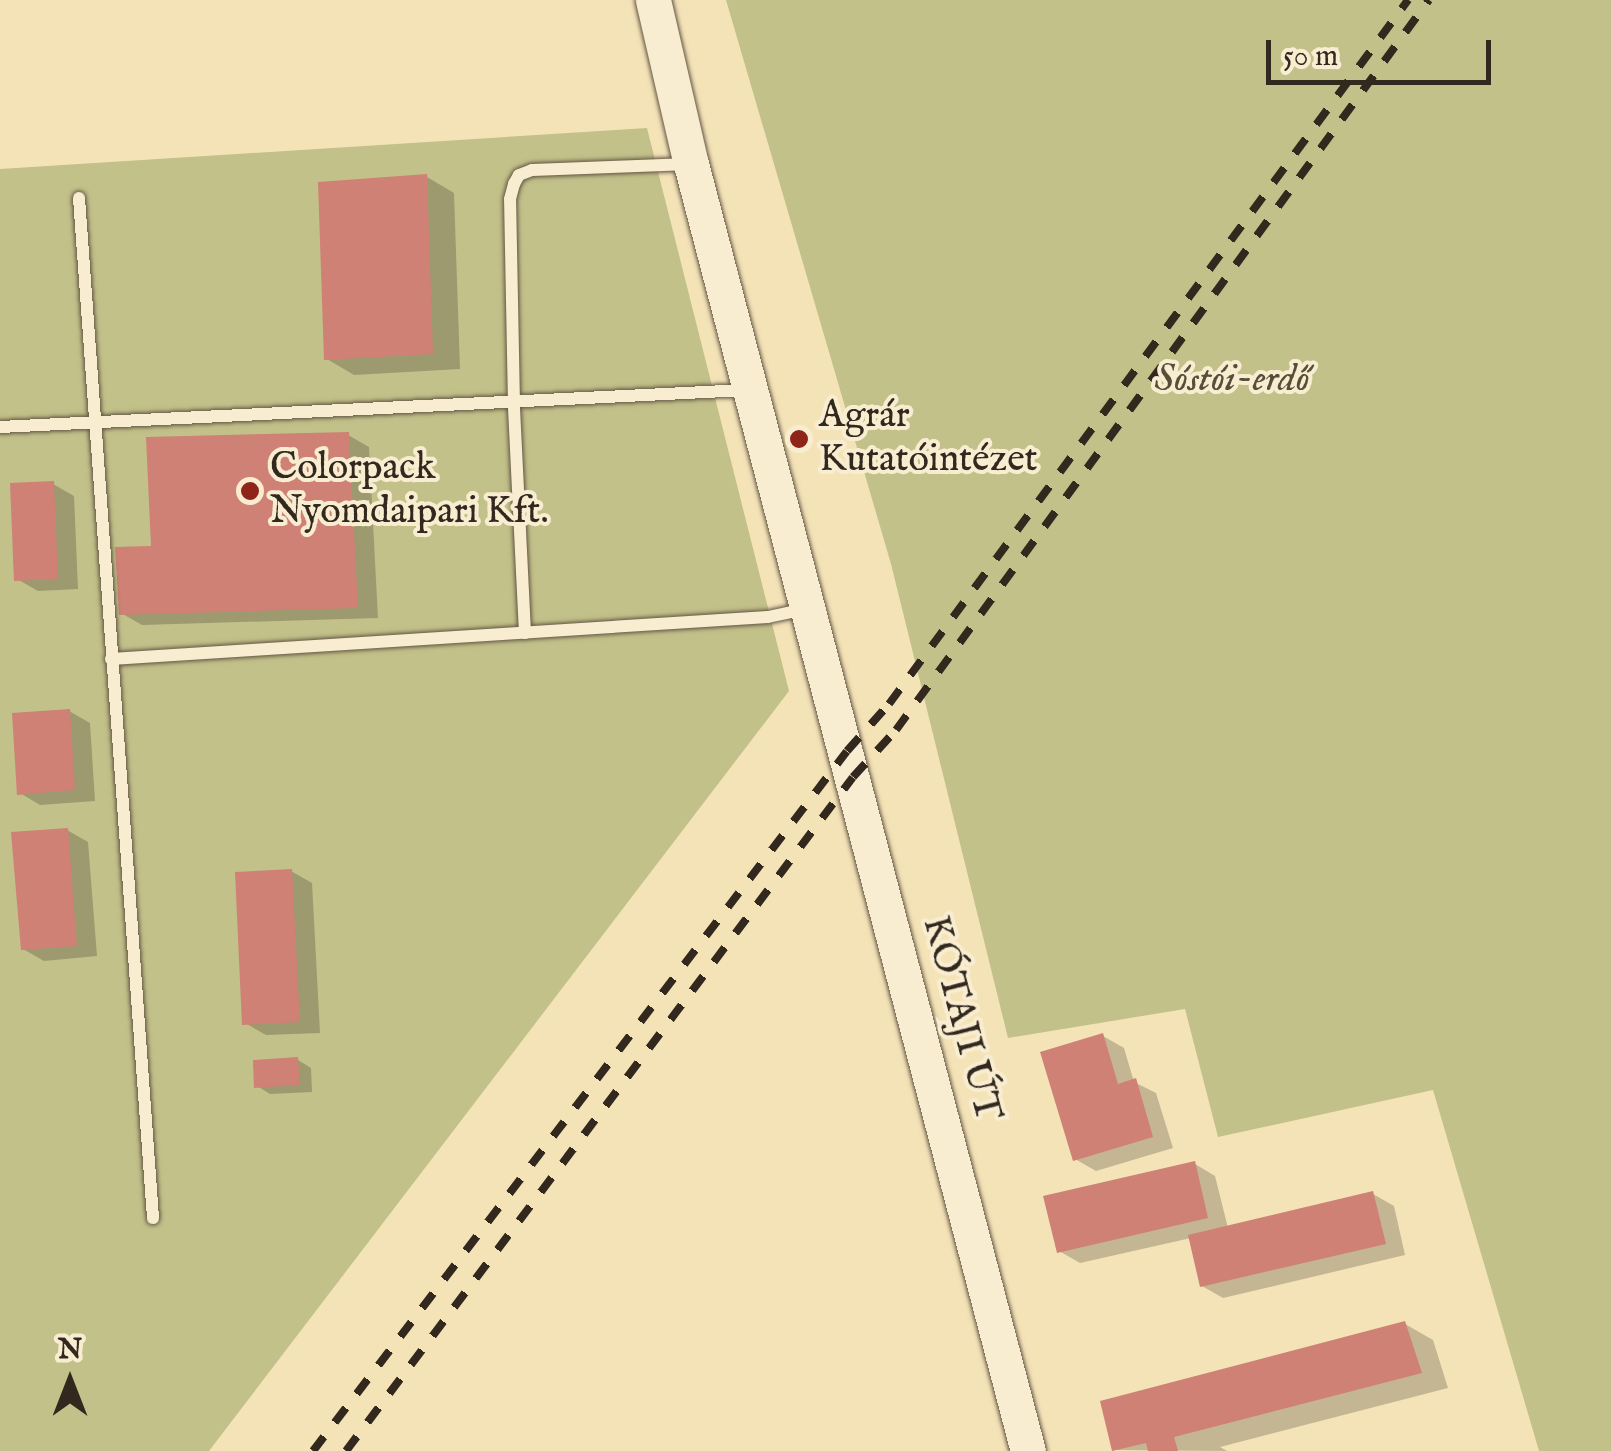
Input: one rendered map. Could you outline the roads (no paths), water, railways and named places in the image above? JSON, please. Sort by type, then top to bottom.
[{"type":"main road","name":"KÓTAJI ÚT","points":[[652,0],[690,164],[753,390],[1028,1451]]},
{"type":"lane","points":[[525,634],[514,405],[510,199],[520,175],[532,170],[690,164]]},
{"type":"lane","points":[[79,198],[152,1218]]},
{"type":"lane","points":[[0,427],[514,405],[753,390]]},
{"type":"lane","points":[[111,659],[768,617],[810,608]]},
{"type":"railway","points":[[313,1451],[847,751],[889,704],[1408,0]]},
{"type":"railway","points":[[346,1451],[853,777],[896,730],[1429,0]]},
{"type":"place","name":"Agrár Kutatóintézet","points":[[799,439]]},
{"type":"place","name":"Colorpack Nyomdaipari Kft.","points":[[250,491]]},
{"type":"park label","name":"Sóstói-erdő","points":[[1232,381]]}]
